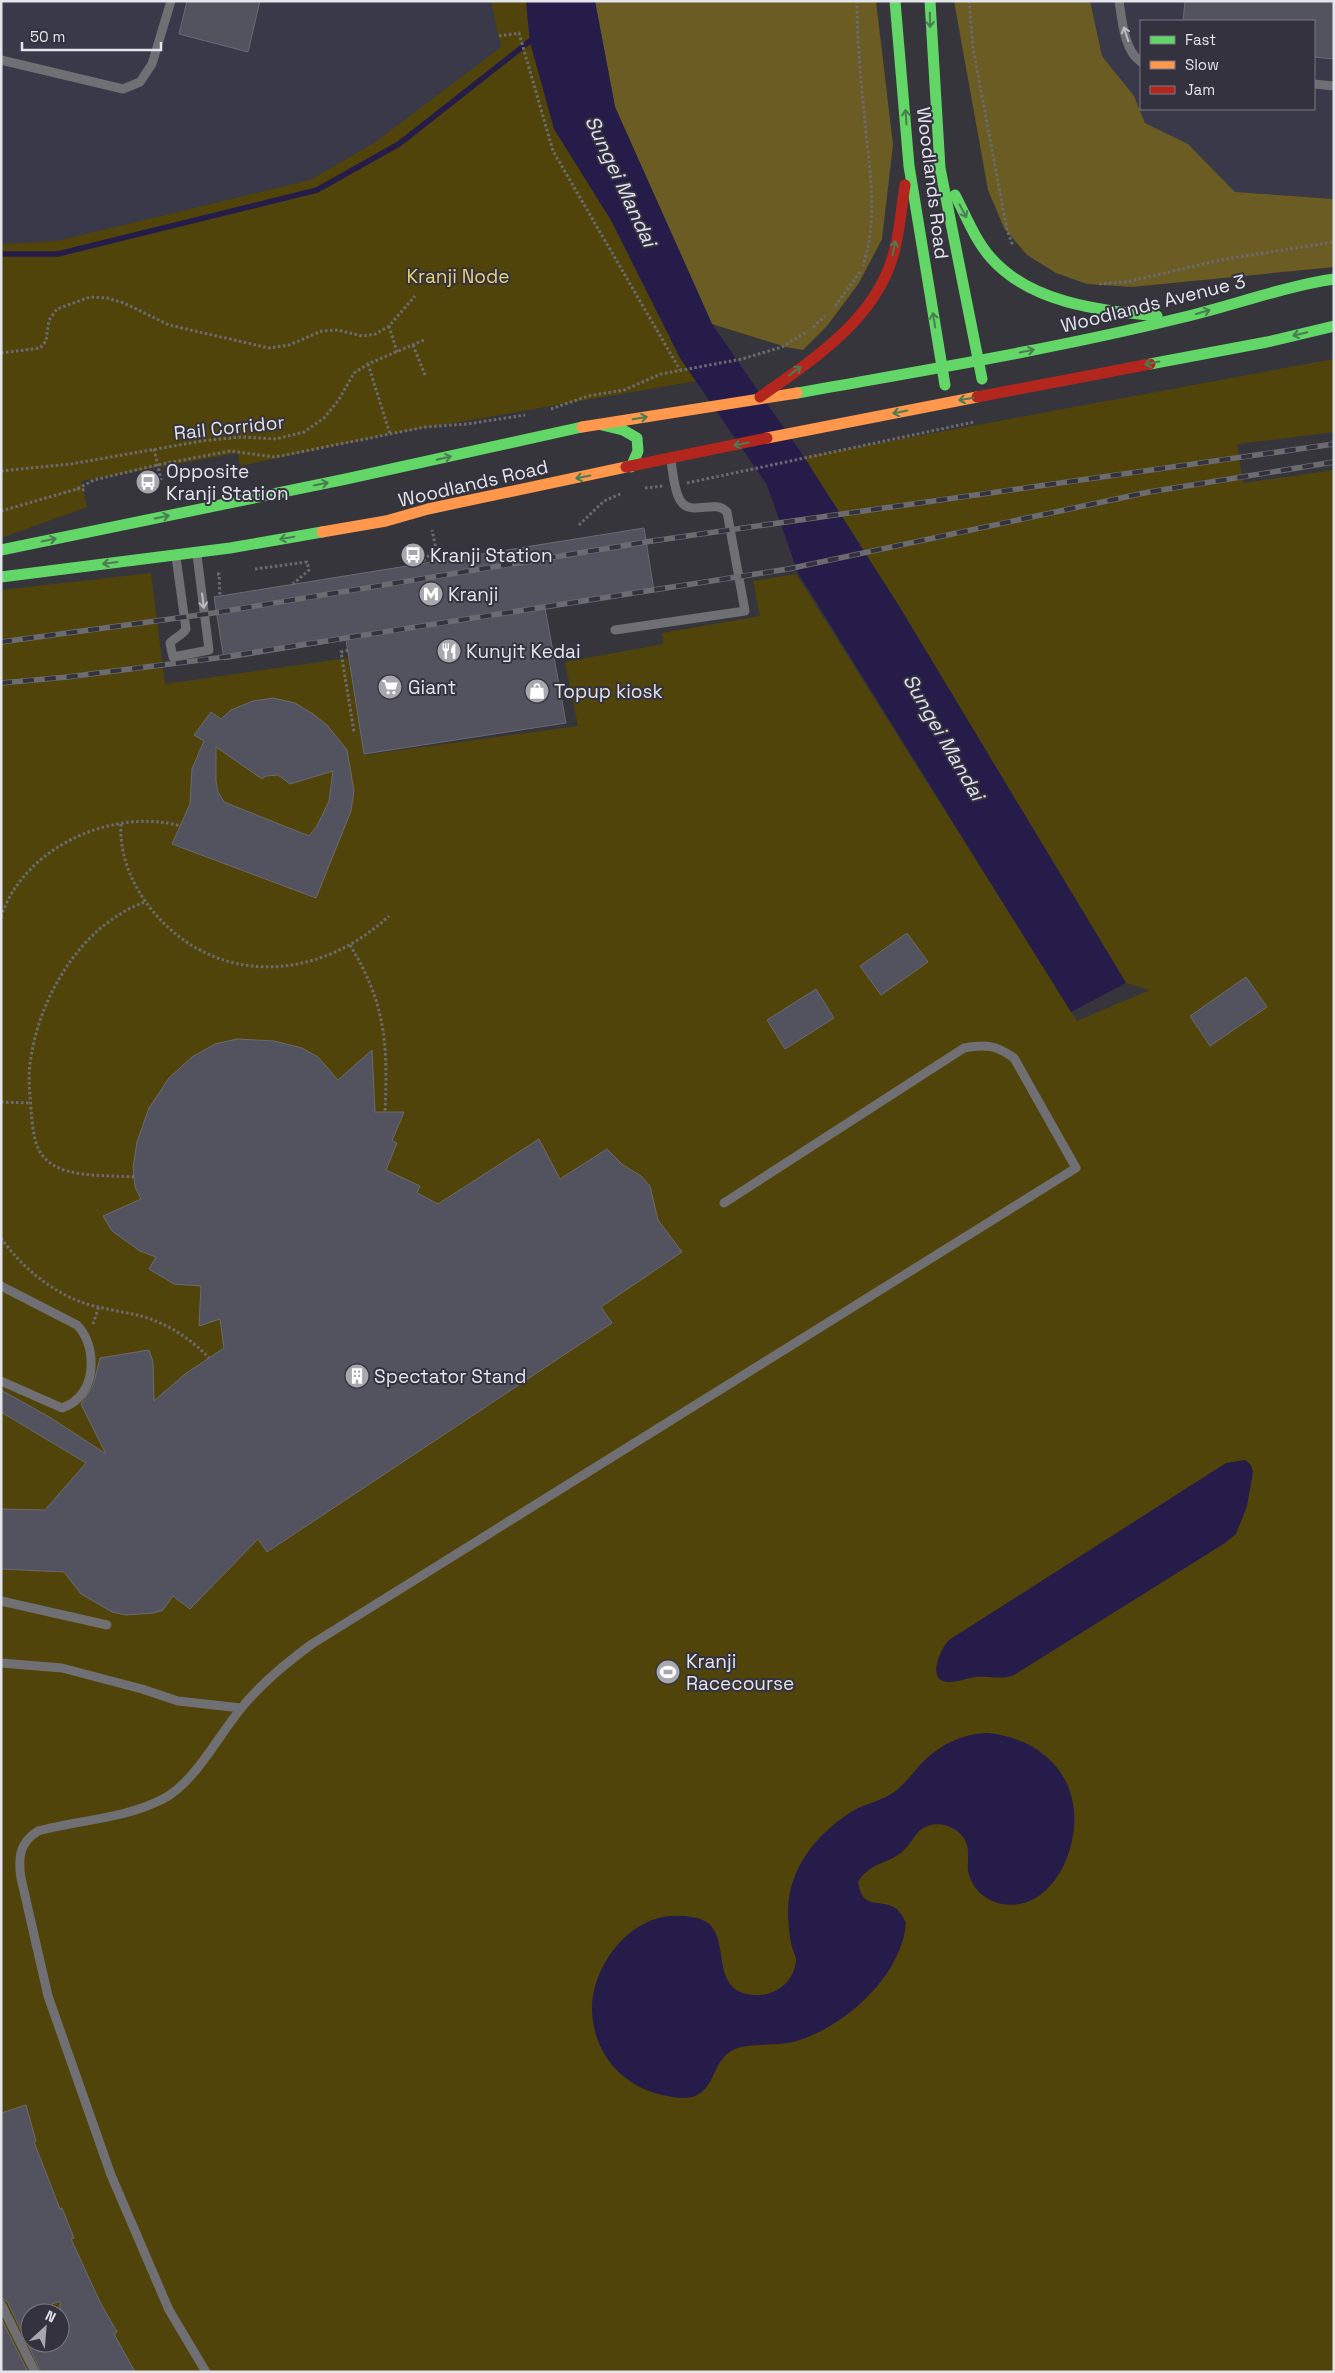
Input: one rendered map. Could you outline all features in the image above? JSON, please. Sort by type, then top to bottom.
[{"type":"main road","name":"Woodlands Road","points":[[895,1],[909,166],[948,402]]},
{"type":"main road","name":"Woodlands Road","points":[[1,577],[197,552],[386,521],[428,509],[670,458],[985,396],[940,168],[930,1]]},
{"type":"main road","points":[[756,400],[827,347],[868,306],[883,281],[892,258],[909,166]]},
{"type":"main road","points":[[940,168],[978,239],[1002,269],[1018,281],[1058,298],[1083,306],[1181,318]]},
{"type":"main road","name":"Woodlands Avenue 3","points":[[979,361],[1181,318],[1296,285],[1334,279]]},
{"type":"main road","points":[[985,396],[1267,342],[1334,326]]},
{"type":"main road","name":"Woodlands Road","points":[[1,550],[346,479],[598,424],[756,400],[979,361]]},
{"type":"main road","points":[[598,424],[624,430],[637,438],[638,451],[630,467]]},
{"type":"lane","points":[[1,60],[123,90],[140,82],[152,64],[171,1]]},
{"type":"lane","points":[[1119,1],[1123,26],[1131,51],[1140,61]]},
{"type":"lane","points":[[1315,84],[1334,86]]},
{"type":"lane","points":[[615,630],[745,611],[727,512],[723,508],[716,506],[688,507],[680,501],[670,458]]},
{"type":"lane","points":[[176,555],[186,629],[183,634],[174,638],[170,643],[173,657],[209,650],[197,552]]},
{"type":"lane","points":[[206,2372],[169,2310],[111,2175],[48,1996],[19,1862],[22,1848],[29,1837],[38,1831],[132,1812],[164,1799],[181,1786],[199,1766],[241,1708],[286,1664],[349,1620],[1076,1168],[1014,1058],[1003,1050],[984,1045],[964,1048],[724,1203]]},
{"type":"lane","points":[[1,1286],[77,1325],[85,1334],[91,1356],[88,1382],[77,1400],[62,1408],[1,1381]]},
{"type":"lane","points":[[1,1601],[107,1625]]},
{"type":"lane","points":[[1,1662],[62,1668],[142,1689],[178,1701],[241,1708]]},
{"type":"lane","points":[[1,2304],[35,2372]]},
{"type":"path","points":[[543,412],[588,396],[624,390],[661,374],[742,359],[782,347],[807,332],[831,311],[862,269],[868,250],[873,202],[857,41],[857,1]]},
{"type":"path","points":[[969,1],[972,48],[1011,243],[1016,250]]},
{"type":"path","points":[[499,36],[519,33],[553,151],[680,370]]},
{"type":"path","points":[[1089,285],[1126,282],[1225,259],[1334,242]]},
{"type":"path","points":[[1,353],[40,348],[46,342],[49,320],[57,309],[90,297],[107,298],[124,303],[169,325],[269,348],[289,345],[322,331],[338,330],[362,336],[376,334],[389,326],[415,296]]},
{"type":"path","points":[[389,326],[397,352]]},
{"type":"path","name":"Rail Corridor","points":[[1,470],[71,464],[202,441],[242,438],[276,439],[304,432],[324,418],[338,401],[354,373],[368,364],[424,340]]},
{"type":"path","points":[[413,345],[425,375]]},
{"type":"path","points":[[368,364],[390,434]]},
{"type":"path","points":[[1,511],[77,489],[94,480],[157,465],[230,452],[275,458],[425,427],[467,424],[534,413]]},
{"type":"path","points":[[154,449],[161,480]]},
{"type":"path","points":[[638,489],[676,485]]},
{"type":"path","points":[[77,489],[85,490]]},
{"type":"path","points":[[579,525],[604,501],[628,490]]},
{"type":"path","points":[[420,564],[436,549],[428,509]]},
{"type":"path","points":[[248,570],[307,562],[309,570],[293,584]]},
{"type":"path","points":[[219,574],[229,572]]},
{"type":"path","points":[[220,585],[220,596]]},
{"type":"path","points":[[348,650],[341,652],[354,732]]},
{"type":"path","points":[[1,918],[14,888],[45,857],[63,843],[121,824],[148,820],[181,826]]},
{"type":"path","points":[[121,824],[122,848],[126,863],[145,902],[160,921],[189,944],[208,955],[234,964],[273,968],[313,961],[350,945],[389,916]]},
{"type":"path","points":[[134,1177],[80,1174],[49,1162],[40,1152],[33,1133],[30,1102],[30,1066],[35,1039],[53,991],[73,958],[100,929],[131,907],[145,902]]},
{"type":"path","points":[[350,945],[365,970],[381,1014],[386,1040],[385,1112]]},
{"type":"path","points":[[1,1102],[30,1102]]},
{"type":"path","points":[[1,1238],[14,1256],[32,1272],[81,1302],[143,1316],[163,1324],[185,1337],[209,1358]]},
{"type":"path","points":[[85,1334],[90,1329],[99,1306]]},
{"type":"shaded area","points":[[1,1],[491,1],[501,47],[374,143],[310,180],[57,241],[1,244]]},
{"type":"shaded area","points":[[595,1],[876,1],[893,145],[882,239],[859,283],[827,326],[803,350],[786,347],[712,324],[615,107]]},
{"type":"shaded area","points":[[954,1],[1090,1],[1102,56],[1134,96],[1145,123],[1188,144],[1235,192],[1334,199],[1334,267],[1132,287],[1087,284],[1056,273],[1027,255],[1004,228],[988,190]]},
{"type":"shaded area","points":[[1090,1],[1334,1],[1334,199],[1235,192],[1188,144],[1145,123],[1134,96],[1102,56]]},
{"type":"green space","name":"Kranji Node","points":[[491,1],[526,1],[530,42],[612,222],[680,358],[696,381],[390,434],[240,466],[238,453],[81,481],[87,507],[1,538],[1,244],[57,241],[310,180],[374,143],[501,47]]},
{"type":"green space","name":"Kranji Racecourse","points":[[1334,359],[1334,432],[1237,444],[1243,483],[1334,470],[1334,2372],[1,2372],[1,590],[151,573],[165,684],[348,658],[364,755],[578,726],[565,662],[663,644],[662,633],[760,616],[753,581],[796,574],[1077,1021],[1150,990],[1126,983],[899,606],[804,457]]},
{"type":"water","name":"Sungei Mandai","points":[[526,1],[595,1],[615,107],[712,324],[804,457],[899,606],[1126,983],[1071,1012],[798,573],[767,485],[680,358],[612,222],[554,129],[530,42]]},
{"type":"water","points":[[1245,1460],[1251,1465],[1253,1472],[1247,1506],[1236,1534],[1225,1543],[1014,1675],[1000,1678],[976,1677],[950,1682],[942,1681],[938,1677],[936,1672],[939,1658],[945,1644],[949,1640],[1226,1463]]},
{"type":"water","points":[[988,1733],[1011,1738],[1031,1746],[1048,1758],[1061,1773],[1069,1790],[1074,1810],[1074,1832],[1063,1868],[1046,1890],[1034,1899],[1015,1905],[1005,1905],[987,1898],[973,1885],[969,1875],[967,1845],[964,1838],[954,1829],[947,1826],[940,1824],[926,1826],[920,1830],[908,1846],[897,1856],[873,1867],[858,1882],[861,1893],[866,1899],[893,1907],[900,1912],[906,1923],[902,1943],[894,1962],[882,1981],[850,2013],[812,2035],[793,2042],[745,2046],[733,2050],[722,2060],[705,2089],[691,2097],[667,2096],[652,2092],[637,2086],[614,2067],[605,2056],[594,2027],[592,2011],[594,1994],[599,1976],[607,1960],[631,1932],[646,1923],[663,1917],[684,1916],[702,1920],[708,1923],[715,1931],[726,1976],[731,1986],[741,1992],[755,1995],[767,1994],[782,1987],[791,1976],[796,1959],[791,1945],[788,1910],[793,1881],[799,1867],[815,1843],[848,1814],[897,1790],[927,1758],[943,1746],[960,1738]]},
{"type":"building","points":[[187,1],[260,1],[248,52],[179,34]]},
{"type":"building","points":[[1185,1],[1334,1],[1334,59],[1315,57],[1315,20],[1183,20]]},
{"type":"building","points":[[644,528],[654,591],[545,608],[566,723],[364,754],[346,640],[224,660],[214,597]]},
{"type":"building","points":[[273,698],[295,703],[327,725],[347,750],[354,791],[351,811],[316,898],[172,844],[190,804],[192,769],[204,741],[194,735],[211,712],[221,719],[231,710],[253,701]],"holes":[[[216,747],[262,779],[266,776],[278,775],[290,784],[333,771],[329,801],[317,826],[309,836],[224,802],[218,792],[216,781]]]},
{"type":"building","points":[[907,933],[928,962],[881,995],[860,966]]},
{"type":"building","points":[[1246,977],[1267,1007],[1210,1046],[1190,1016]]},
{"type":"building","points":[[816,989],[834,1018],[785,1049],[767,1020]]},
{"type":"building","name":"Spectator Stand","points":[[237,1039],[274,1041],[302,1048],[318,1057],[338,1080],[372,1050],[375,1112],[404,1112],[392,1141],[397,1143],[386,1170],[420,1186],[417,1193],[438,1204],[539,1139],[560,1179],[607,1149],[623,1165],[641,1176],[650,1186],[658,1220],[682,1252],[601,1307],[612,1323],[267,1552],[258,1539],[190,1609],[173,1596],[163,1610],[154,1613],[126,1615],[112,1612],[81,1594],[64,1572],[1,1569],[1,1509],[45,1510],[86,1463],[1,1412],[1,1390],[51,1418],[106,1454],[81,1404],[93,1386],[100,1358],[149,1350],[153,1362],[154,1401],[185,1374],[224,1348],[220,1319],[199,1326],[201,1286],[174,1284],[149,1269],[156,1257],[140,1251],[112,1231],[103,1216],[141,1199],[135,1187],[133,1167],[137,1142],[149,1108],[169,1078],[192,1057],[215,1044]]},
{"type":"building","points":[[26,2105],[36,2141],[34,2142],[60,2209],[62,2208],[74,2238],[71,2239],[100,2302],[117,2332],[114,2334],[135,2372],[41,2372],[32,2353],[70,2353],[70,2303],[60,2303],[60,2301],[55,2303],[20,2303],[20,2328],[7,2301],[1,2298],[1,2113]]},
{"type":"building","points":[[1,2318],[28,2372],[1,2372]]},
{"type":"waterway","points":[[1,254],[58,254],[317,190],[399,144],[535,37]]},
{"type":"railway","points":[[1,642],[207,614],[652,541],[1334,444]]},
{"type":"railway","points":[[1,683],[67,677],[217,658],[788,569],[1149,492],[1334,462]]},
{"type":"traffic: fast","points":[[895,1],[909,166],[945,385]]},
{"type":"traffic: fast","points":[[930,1],[940,168],[982,379]]},
{"type":"traffic: fast","points":[[955,195],[975,236],[985,251],[1008,273],[1026,286],[1068,302],[1113,311],[1157,316]]},
{"type":"traffic: fast","points":[[797,393],[1085,340],[1199,313],[1314,282],[1334,279]]},
{"type":"traffic: fast","points":[[1150,364],[1267,342],[1334,326]]},
{"type":"traffic: fast","points":[[602,425],[623,430],[637,438],[638,451],[631,467]]},
{"type":"traffic: fast","points":[[1,550],[346,479],[582,427]]},
{"type":"traffic: fast","points":[[1,577],[230,548],[322,532]]},
{"type":"traffic: slow","points":[[582,427],[797,393]]},
{"type":"traffic: slow","points":[[767,438],[977,397]]},
{"type":"traffic: slow","points":[[322,532],[386,521],[428,509],[626,467]]},
{"type":"traffic: jam","points":[[760,397],[839,337],[872,300],[884,279],[893,256],[899,230],[905,185]]},
{"type":"traffic: jam","points":[[977,397],[1150,364]]},
{"type":"traffic: jam","points":[[626,467],[767,438]]},
{"type":"place","name":"Opposite Kranji Station","points":[[148,482]]},
{"type":"place","name":"Kranji Station","points":[[413,555]]},
{"type":"place","name":"Kranji","points":[[431,594]]},
{"type":"place","name":"Kunyit Kedai","points":[[449,651]]},
{"type":"place","name":"Giant","points":[[390,687]]},
{"type":"place","name":"Topup kiosk","points":[[537,691]]},
{"type":"place","name":"Spectator Stand","points":[[357,1376]]},
{"type":"place","name":"Kranji Racecourse","points":[[668,1672]]}]
